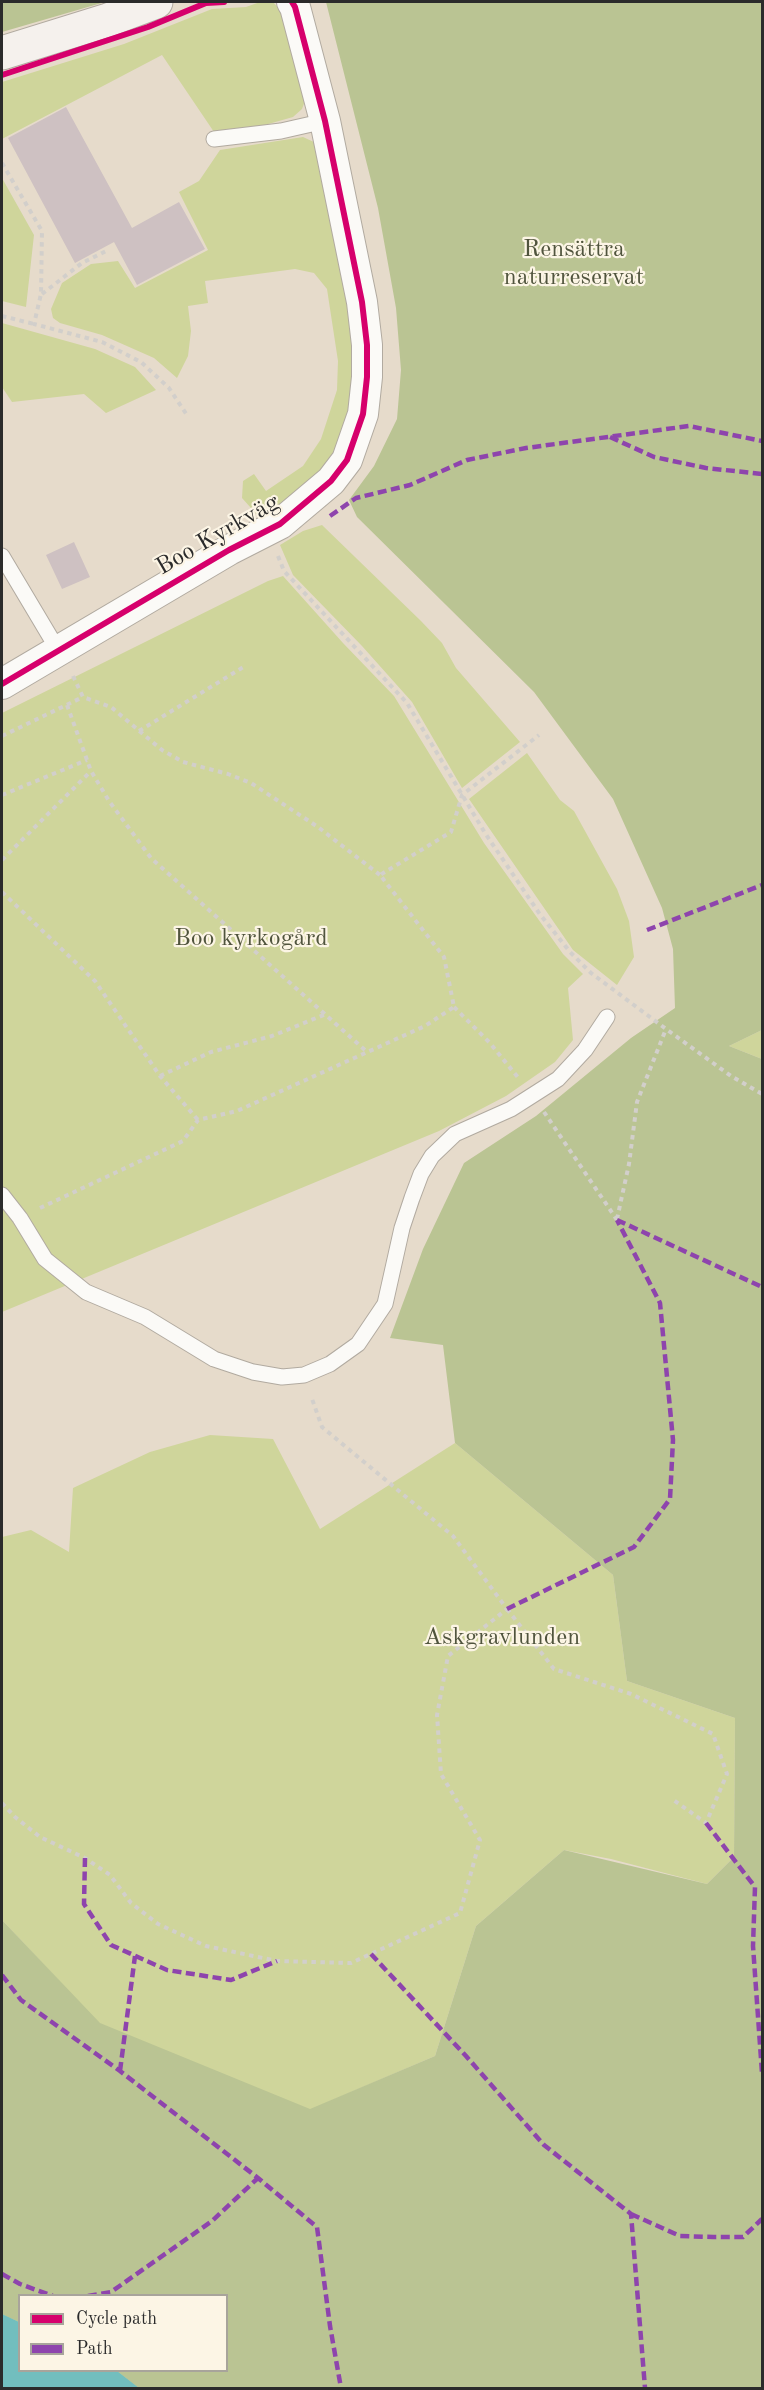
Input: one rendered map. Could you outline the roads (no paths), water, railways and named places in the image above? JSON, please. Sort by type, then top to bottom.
[{"type":"main road","points":[[2,53],[108,20],[156,2]]},
{"type":"street","name":"Boo Kyrkväg","points":[[2,684],[229,550],[280,524],[331,481],[347,460],[363,414],[367,377],[367,345],[356,267],[325,121],[295,6],[292,2]]},
{"type":"lane","points":[[214,139],[281,132],[325,121]]},
{"type":"lane","points":[[2,556],[58,650]]},
{"type":"lane","points":[[2,1196],[20,1218],[45,1259],[86,1292],[145,1317],[214,1359],[272,1375],[304,1375],[330,1364],[358,1344],[385,1304],[402,1228],[421,1174],[432,1156],[455,1134],[512,1109],[570,1067],[607,1017]]},
{"type":"water","points":[[2,2314],[18,2322],[18,2372],[118,2372],[139,2388],[2,2388]]},
{"type":"park label","name":"Rensättra naturreservat","points":[[574,264]]},
{"type":"park label","name":"Boo kyrkogård","points":[[251,939]]},
{"type":"park label","name":"Askgravlunden","points":[[502,1638]]}]
